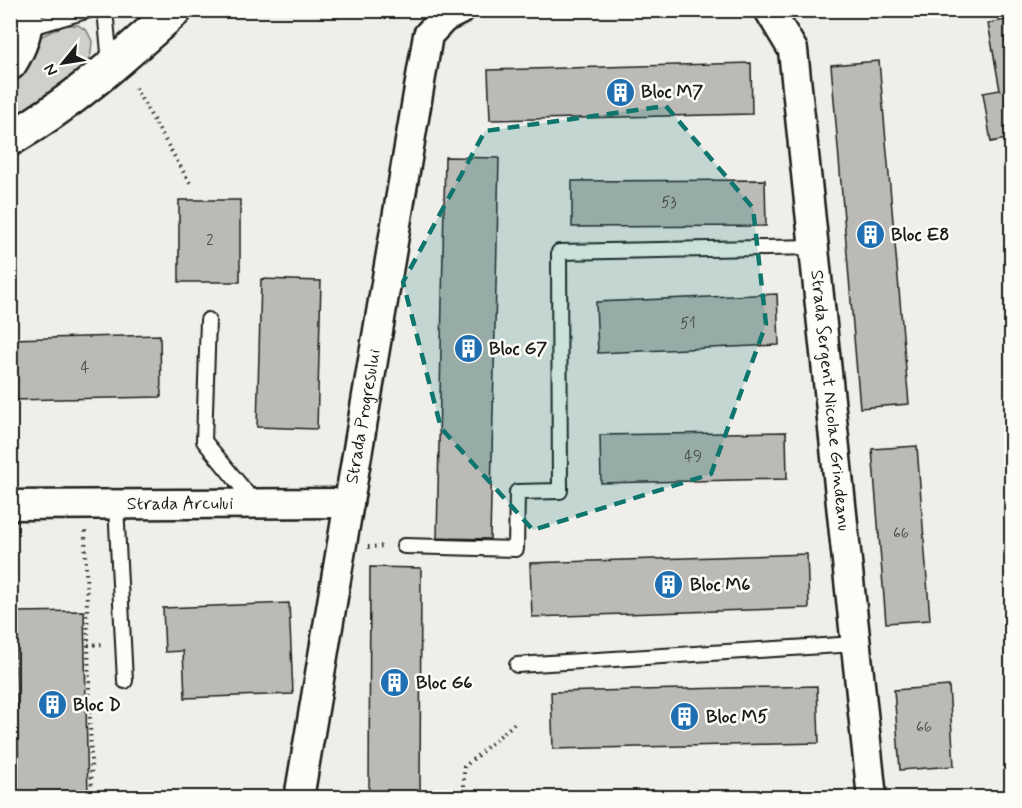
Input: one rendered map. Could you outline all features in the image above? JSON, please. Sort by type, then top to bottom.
[{"type":"main road","points":[[10,139],[66,104],[123,78],[175,10]]},
{"type":"main road","points":[[10,63],[17,51],[25,20]]},
{"type":"street","name":"Strada Progresului","points":[[299,798],[428,34],[444,18],[460,10]]},
{"type":"street","name":"Strada Sergent Nicolae Grindeanu","points":[[769,10],[793,50],[872,798]]},
{"type":"street","name":"Strada Arcului","points":[[10,505],[349,503]]},
{"type":"lane","points":[[25,20],[89,10]]},
{"type":"lane","points":[[105,10],[123,78]]},
{"type":"lane","points":[[404,546],[516,549],[517,492],[560,491],[559,252],[814,247]]},
{"type":"lane","points":[[208,320],[204,441],[255,504]]},
{"type":"lane","points":[[116,505],[125,681]]},
{"type":"lane","points":[[517,665],[856,644]]},
{"type":"path","points":[[123,78],[191,185]]},
{"type":"path","points":[[84,505],[92,798]]},
{"type":"path","points":[[342,547],[404,546]]},
{"type":"path","points":[[464,798],[464,767],[516,722]]},
{"type":"highlighted area","points":[[666,106],[753,208],[766,324],[711,474],[533,530],[441,428],[403,282],[485,131]]},
{"type":"shaded area","points":[[64,25],[78,25],[87,31],[92,41],[91,53],[80,80],[11,128],[10,82],[25,58],[32,41]]},
{"type":"building","points":[[1011,19],[1011,138],[991,142],[983,93],[1000,90],[988,23]]},
{"type":"building","name":"Bloc E8","points":[[879,61],[909,404],[860,408],[831,65]]},
{"type":"building","name":"Bloc M7","points":[[751,63],[752,114],[490,120],[488,70]]},
{"type":"building","name":"Bloc G7","points":[[445,157],[499,158],[490,539],[437,538]]},
{"type":"building","points":[[765,180],[766,226],[572,227],[572,181]]},
{"type":"building","points":[[179,200],[240,200],[240,282],[179,282]]},
{"type":"building","points":[[261,279],[321,281],[317,429],[257,427]]},
{"type":"building","points":[[777,294],[779,345],[598,353],[596,302]]},
{"type":"building","points":[[160,335],[161,397],[10,400],[10,339]]},
{"type":"building","points":[[786,432],[787,479],[601,483],[600,435]]},
{"type":"building","points":[[917,446],[930,620],[886,623],[872,449]]},
{"type":"building","name":"Bloc M6","points":[[807,554],[809,608],[532,617],[530,563]]},
{"type":"building","name":"Bloc G6","points":[[370,567],[421,568],[420,798],[369,798]]},
{"type":"building","points":[[289,603],[293,694],[185,698],[183,651],[165,652],[163,608]]},
{"type":"building","name":"Bloc D","points":[[84,611],[88,798],[19,798],[15,612]]},
{"type":"building","name":"Bloc M5","points":[[817,686],[819,743],[553,749],[551,692]]},
{"type":"building","points":[[949,686],[954,766],[900,770],[894,690]]},
{"type":"place","name":"Bloc M7","points":[[620,92]]},
{"type":"place","name":"Bloc E8","points":[[870,235]]},
{"type":"place","name":"Bloc G7","points":[[468,349]]},
{"type":"place","name":"Bloc M6","points":[[669,585]]},
{"type":"place","name":"Bloc G6","points":[[395,683]]},
{"type":"place","name":"Bloc D","points":[[52,705]]},
{"type":"place","name":"Bloc M5","points":[[685,717]]}]
